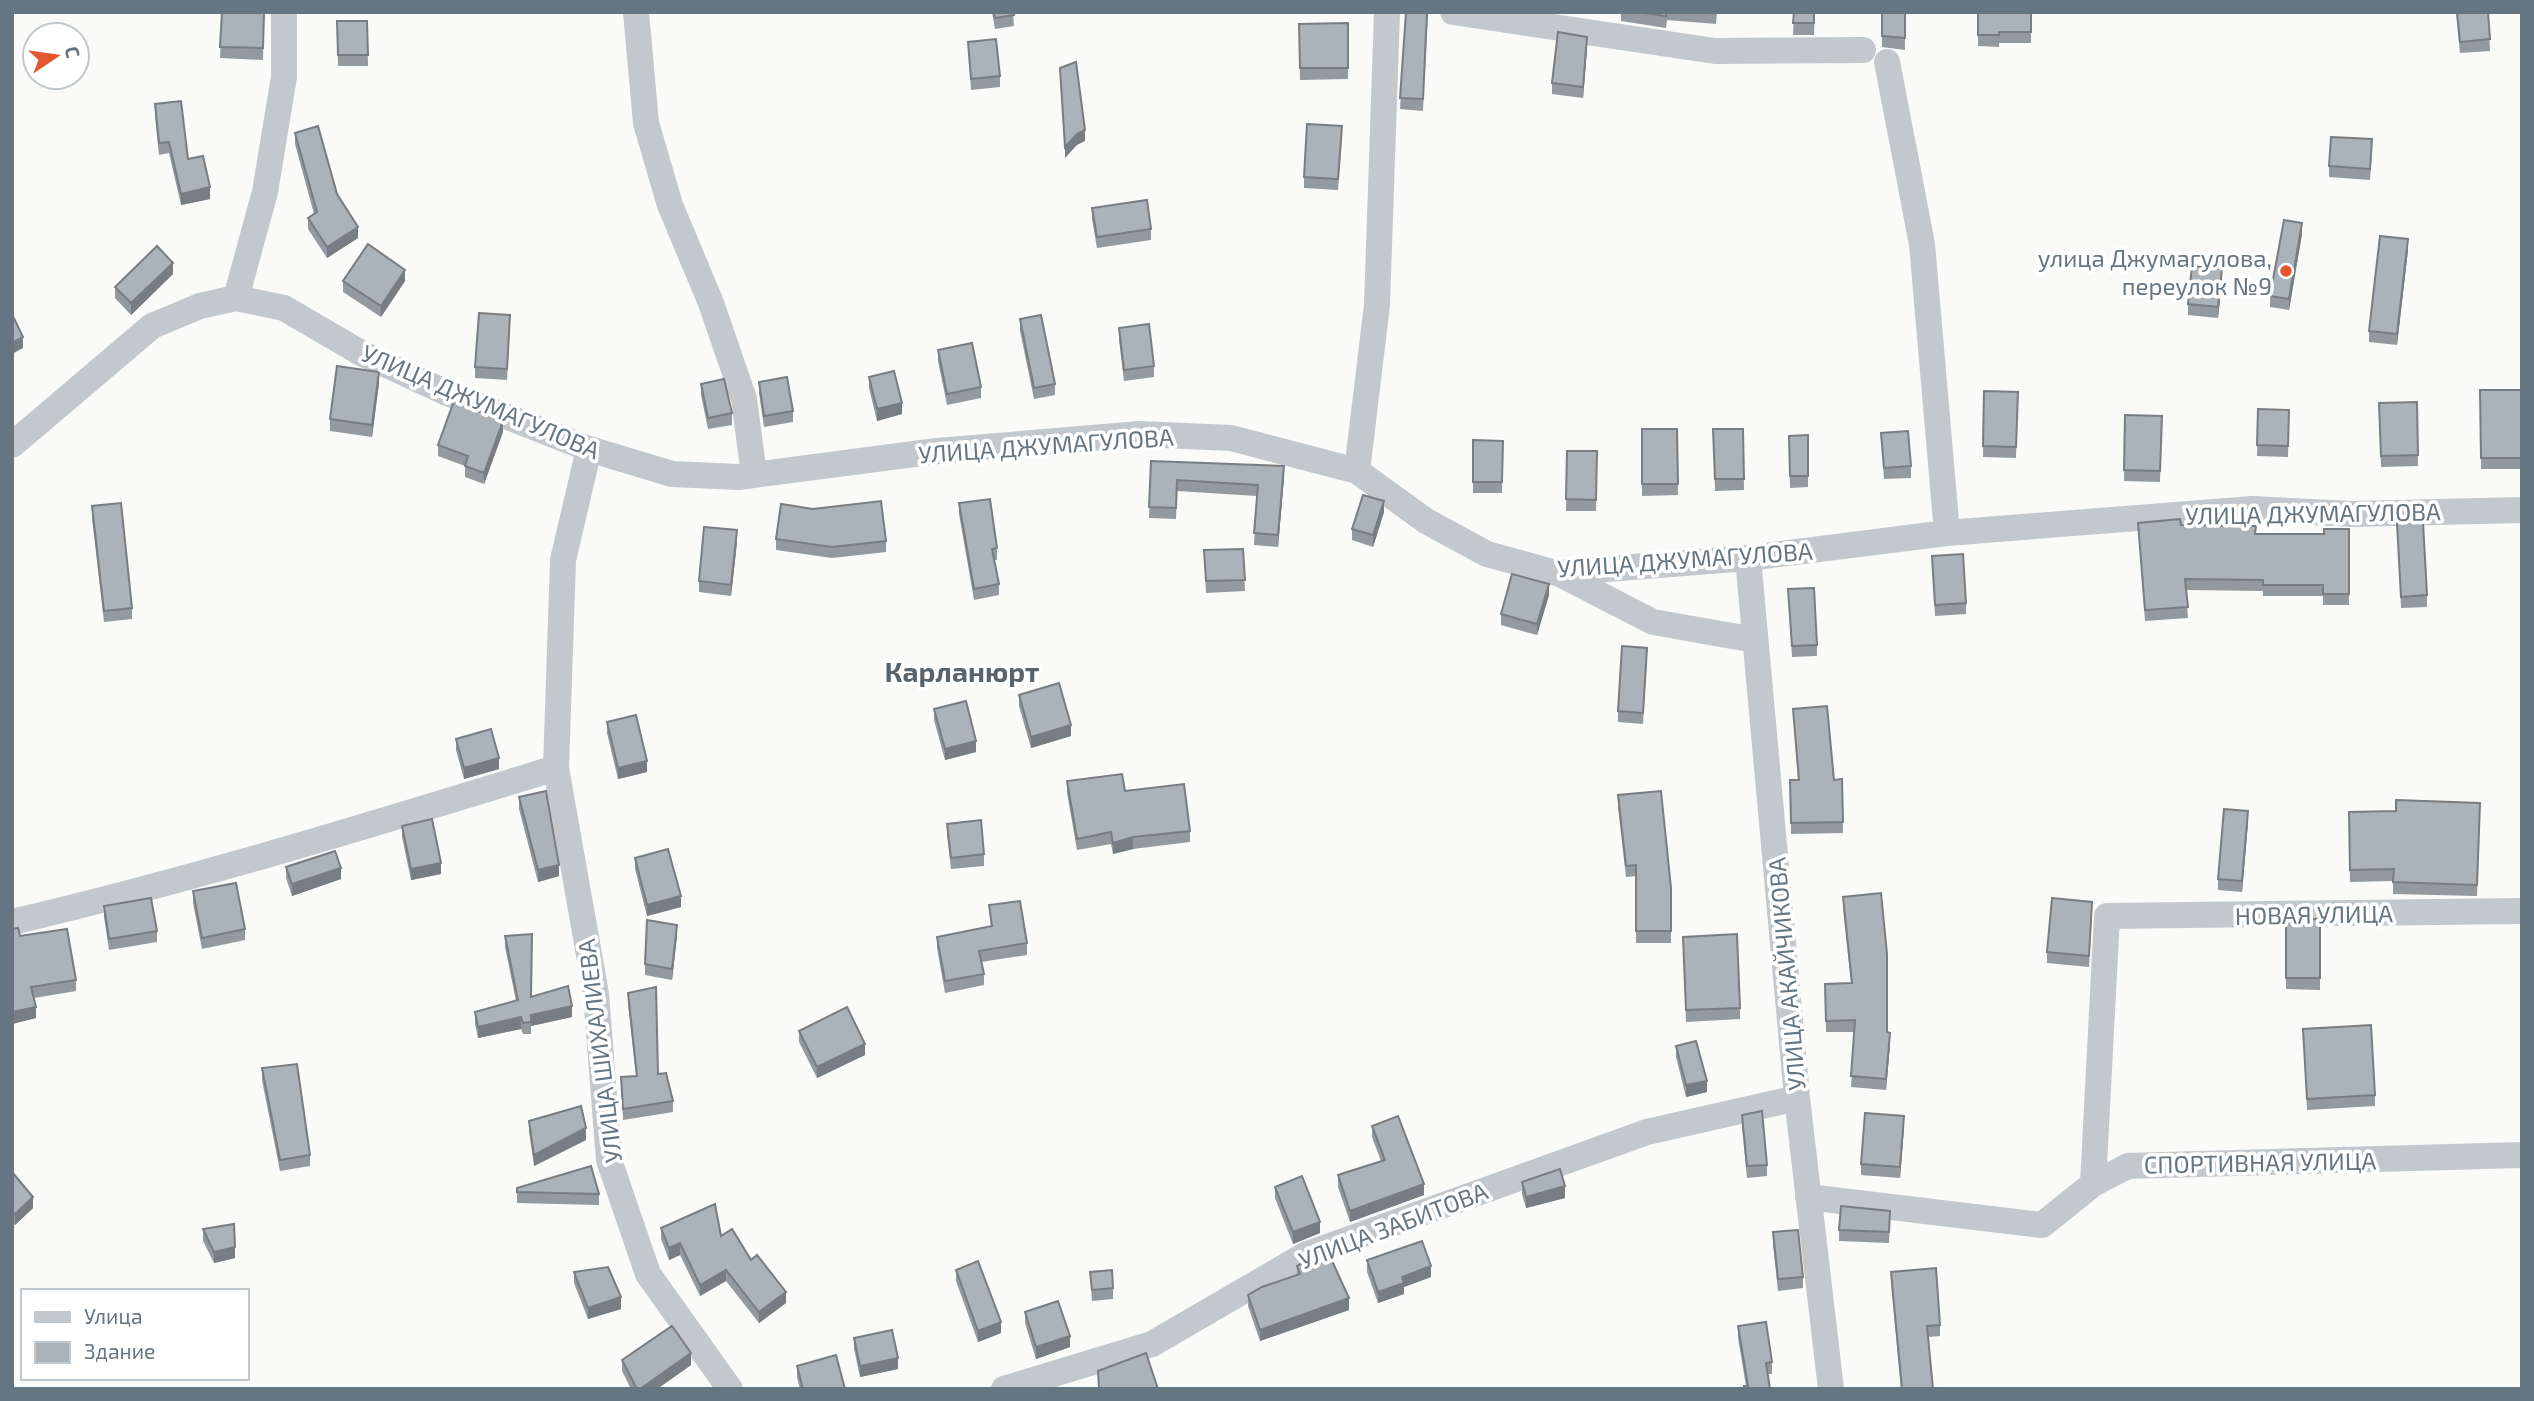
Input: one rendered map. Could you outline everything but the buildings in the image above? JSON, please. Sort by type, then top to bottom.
[{"type":"street","points":[[236,298],[265,192],[284,77],[284,12]]},
{"type":"street","points":[[636,12],[646,123],[670,205],[711,303],[744,399],[754,475]]},
{"type":"street","points":[[1357,471],[1377,304],[1387,12]]},
{"type":"street","points":[[1453,12],[1715,51],[1863,50]]},
{"type":"street","points":[[1887,62],[1922,244],[1947,533]]},
{"type":"street","name":"УЛИЦА ДЖУМАГУЛОВА","points":[[12,445],[152,326],[200,306],[236,298],[284,308],[361,353],[447,393],[589,449],[673,474],[739,477],[937,450],[1140,434],[1231,438],[1357,471],[1426,521],[1488,554],[1556,573],[1748,558],[1947,533],[2252,509],[2353,514],[2522,510]]},
{"type":"street","name":"УЛИЦА ШИХАЛИЕВА","points":[[589,449],[563,560],[556,768],[596,993],[610,1160],[648,1274],[730,1389]]},
{"type":"street","name":"УЛИЦА АКАЙЧИКОВА","points":[[1748,558],[1797,1098],[1832,1389]]},
{"type":"street","points":[[1556,573],[1653,622],[1755,640]]},
{"type":"street","points":[[12,922],[122,895],[390,819],[556,768]]},
{"type":"street","name":"НОВАЯ УЛИЦА","points":[[2092,1184],[2106,916],[2522,911]]},
{"type":"street","name":"УЛИЦА ЗАБИТОВА","points":[[1004,1389],[1152,1344],[1305,1255],[1647,1132],[1797,1098]]},
{"type":"street","name":"СПОРТИВНАЯ УЛИЦА","points":[[1808,1197],[2042,1225],[2092,1184],[2128,1166],[2522,1156]]},
{"type":"place","name":"улица Джумагулова, переулок №9","points":[[2286,271]]},
{"type":"district","name":"Карланюрт","points":[[962,671]]}]
